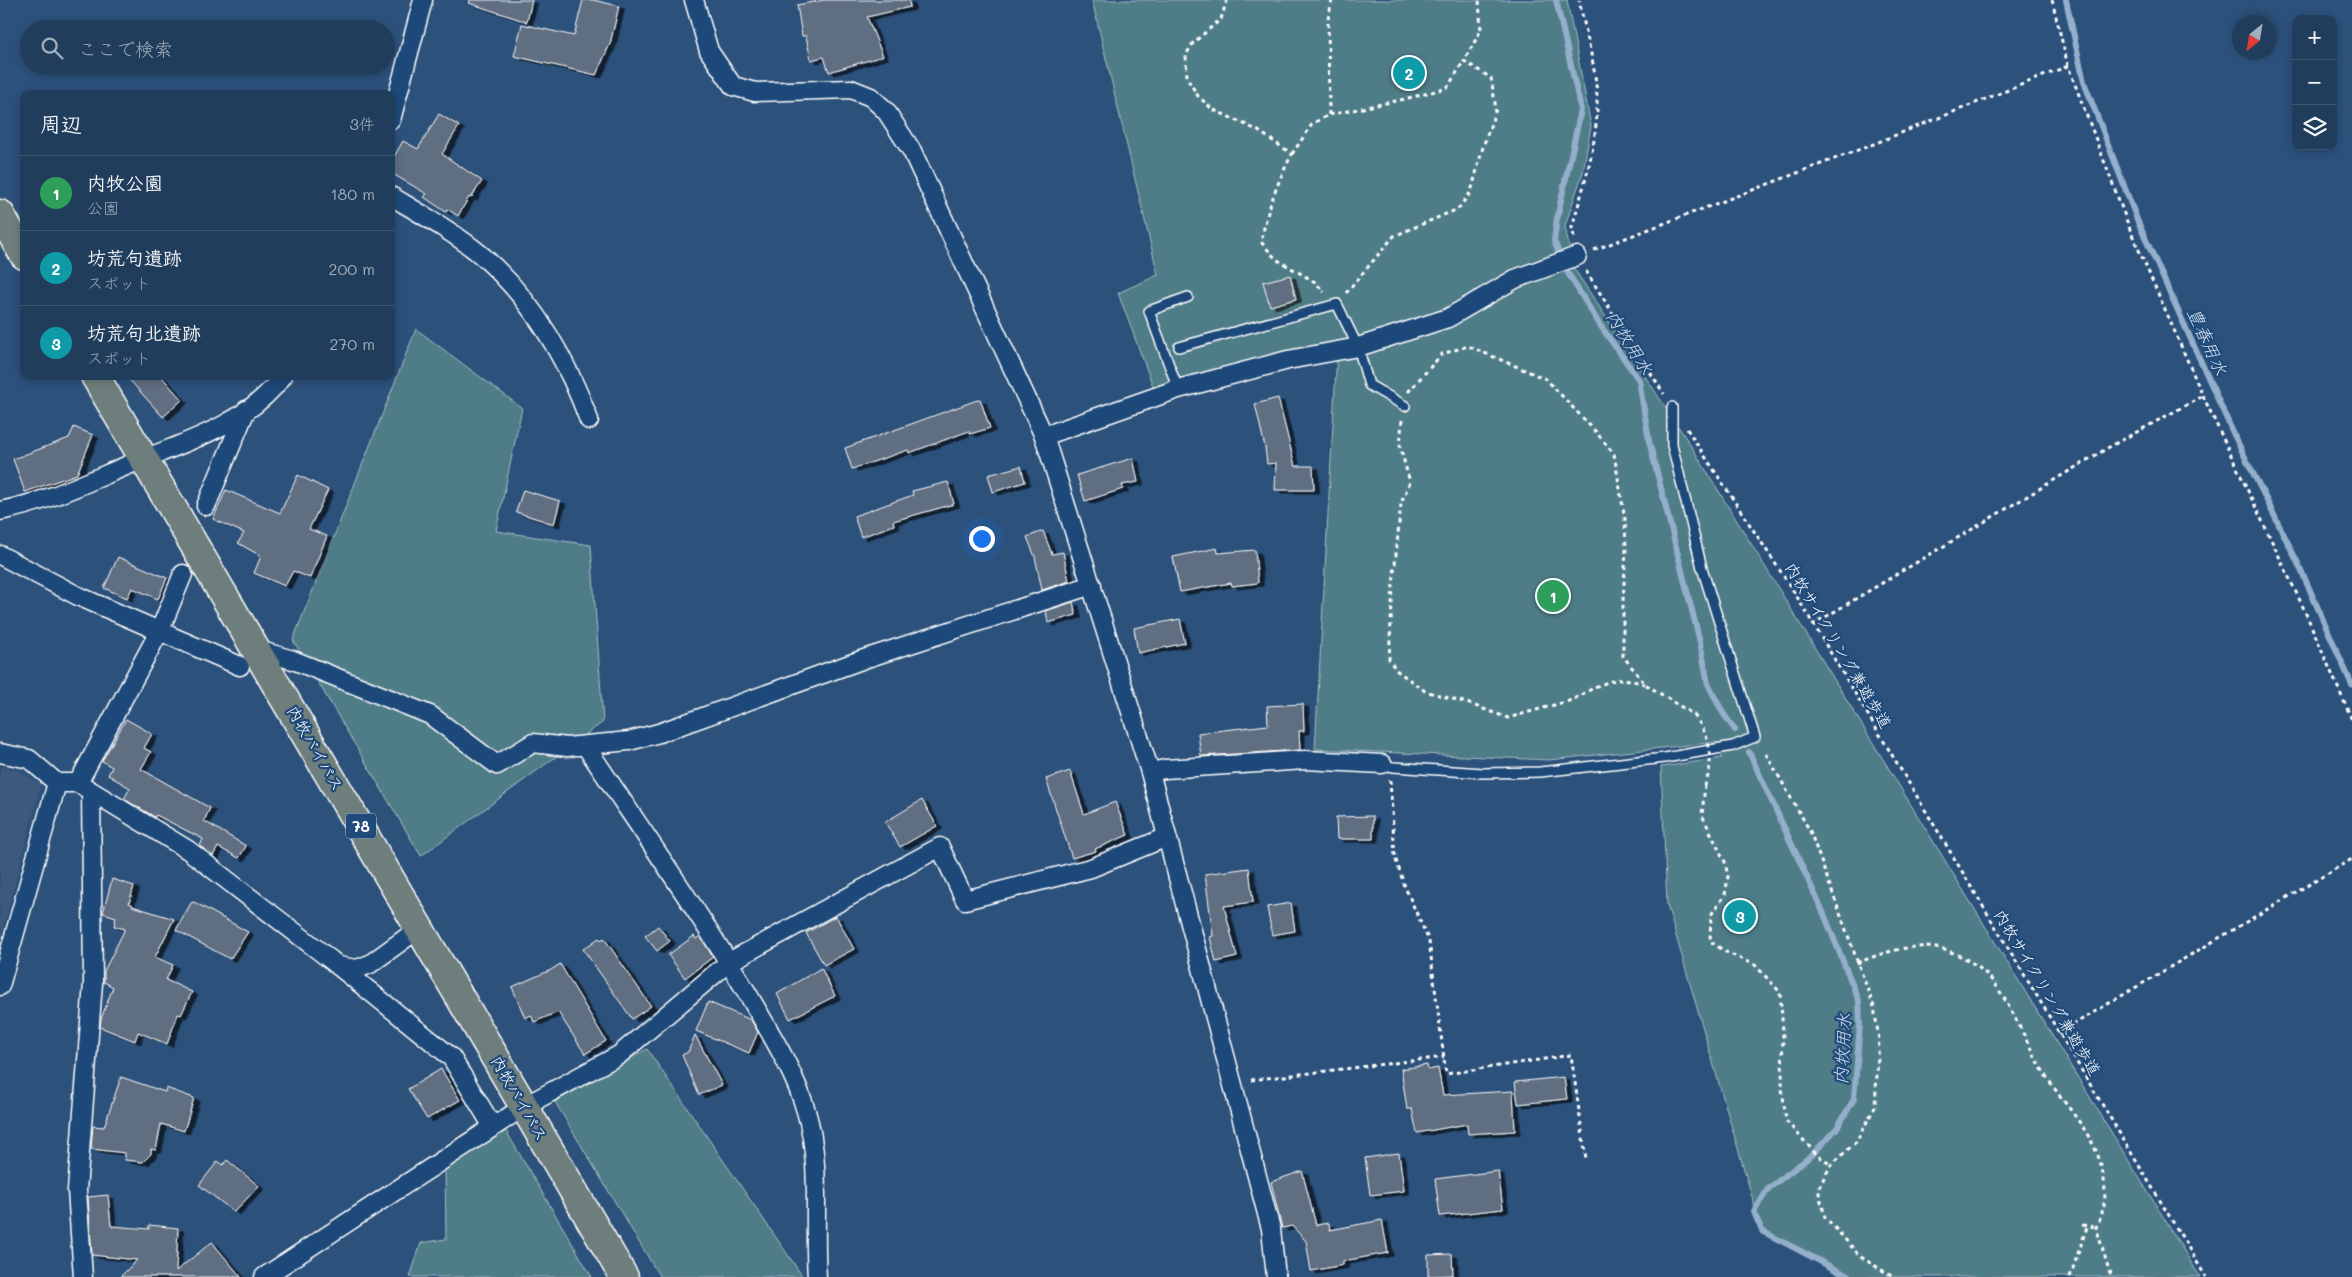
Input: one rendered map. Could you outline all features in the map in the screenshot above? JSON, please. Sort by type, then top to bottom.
[{"type":"main road","points":[[0,214],[20,248]]},
{"type":"main road","name":"内牧バイパス","points":[[97,380],[144,459],[249,658],[421,927],[624,1277]]},
{"type":"street","points":[[395,105],[423,0]]},
{"type":"street","points":[[694,0],[709,50],[733,86],[755,92],[851,89],[871,97],[886,111],[912,151],[1044,436],[1150,772],[1271,1229],[1276,1277]]},
{"type":"street","points":[[395,198],[480,254],[513,286],[546,329],[574,381],[589,420]]},
{"type":"street","points":[[1044,436],[1178,389],[1288,360],[1358,347],[1448,318],[1514,279],[1567,260]]},
{"type":"street","points":[[0,511],[60,494],[218,428],[246,410],[280,380]]},
{"type":"street","points":[[206,506],[246,410]]},
{"type":"street","points":[[0,555],[78,596],[160,630],[249,658],[293,660],[430,715],[497,765],[533,743],[567,747],[629,741],[659,733],[864,659],[1092,585]]},
{"type":"street","points":[[83,1277],[77,1190],[93,983],[84,787],[160,630],[183,574]]},
{"type":"street","points":[[585,745],[729,962],[770,1032],[806,1111],[814,1158],[817,1277]]},
{"type":"street","points":[[0,753],[29,760],[57,782],[84,787],[188,850],[338,966],[451,1057],[493,1127]]},
{"type":"street","points":[[1150,772],[1165,769],[1305,760],[1387,765]]},
{"type":"street","points":[[0,986],[57,782]]},
{"type":"street","points":[[264,1277],[525,1106],[619,1055],[729,962],[940,847],[965,900],[1091,868],[1167,837]]},
{"type":"street","points":[[338,966],[357,969],[370,964],[421,927]]},
{"type":"lane","points":[[1178,389],[1149,311],[1188,297]]},
{"type":"lane","points":[[1180,347],[1337,304],[1358,347],[1369,385],[1405,406]]},
{"type":"lane","points":[[1387,765],[1483,774],[1540,772],[1665,758],[1734,746],[1755,738],[1702,568],[1672,445],[1672,407]]},
{"type":"path","points":[[1228,0],[1221,19],[1193,43],[1186,55],[1187,78],[1198,96],[1212,109],[1257,130],[1292,154]]},
{"type":"path","points":[[1329,115],[1328,19],[1332,0]]},
{"type":"path","points":[[1464,61],[1491,78],[1496,109],[1482,147],[1470,192],[1458,210],[1394,236],[1337,304],[1315,282],[1276,259],[1261,242],[1266,215],[1276,186],[1292,154],[1313,123],[1329,115],[1405,100],[1446,88],[1481,30],[1479,0]]},
{"type":"path","name":"内牧サイクリング兼遊歩道","points":[[1579,0],[1595,77],[1596,124],[1590,166],[1572,227],[1567,260],[1719,475],[1812,624],[2206,1277]]},
{"type":"path","points":[[2052,0],[2068,66],[2131,232],[2203,396],[2303,607],[2352,720]]},
{"type":"path","points":[[1567,260],[1866,147],[2068,66]]},
{"type":"path","points":[[1644,684],[1625,680],[1611,681],[1597,686],[1572,700],[1508,718],[1467,703],[1425,691],[1396,670],[1389,659],[1393,585],[1401,503],[1410,482],[1400,447],[1405,406],[1408,391],[1442,354],[1468,346],[1546,379],[1614,454],[1625,519],[1623,656],[1644,684],[1672,702],[1684,706],[1694,715],[1702,726],[1710,744],[1710,760],[1702,815],[1725,862],[1728,877],[1724,895],[1711,915],[1710,941],[1726,952],[1755,965],[1780,992],[1783,1031],[1782,1088],[1786,1121],[1817,1155],[1831,1165]]},
{"type":"path","points":[[1812,624],[2102,451],[2203,396]]},
{"type":"path","points":[[1766,754],[1810,831],[1874,1007],[1879,1039],[1875,1107],[1856,1142],[1831,1165],[1818,1189],[1825,1217],[1861,1257],[1892,1277]]},
{"type":"path","points":[[1387,765],[1395,856],[1405,887],[1428,941],[1446,1074],[1571,1055],[1586,1158]]},
{"type":"path","points":[[2059,1033],[2352,859]]},
{"type":"path","points":[[1857,963],[1878,954],[1917,946],[1934,948],[1961,956],[1988,975],[2016,1019],[2047,1078],[2093,1143],[2102,1169],[2106,1197],[2104,1211],[2096,1228],[2111,1277]]},
{"type":"path","points":[[1232,1082],[1444,1057]]},
{"type":"path","points":[[2082,1225],[2096,1228]]},
{"type":"path","points":[[2070,1277],[2087,1227]]},
{"type":"shaded area","points":[[0,767],[16,770],[41,784],[0,940]]},
{"type":"green space","points":[[1092,0],[1567,0],[1591,126],[1583,172],[1565,226],[1573,267],[1693,449],[2200,1277],[1843,1277],[1762,1231],[1667,905],[1661,767],[1722,758],[1717,742],[1549,760],[1315,749],[1337,351],[1157,397],[1118,293],[1158,275]]},
{"type":"green space","points":[[416,329],[522,408],[496,531],[591,545],[603,722],[421,856],[293,640]]},
{"type":"green space","points":[[647,1049],[803,1277],[660,1277],[555,1102]]},
{"type":"green space","points":[[506,1131],[592,1277],[410,1277],[421,1243],[446,1239],[445,1169]]},
{"type":"building","points":[[470,0],[532,0],[527,22],[469,3]]},
{"type":"building","points":[[583,0],[593,0],[619,6],[610,44],[596,75],[514,56],[522,24],[574,36]]},
{"type":"building","points":[[824,0],[909,0],[910,7],[867,17],[883,56],[829,72],[824,57],[811,60],[806,36],[802,36],[797,5]]},
{"type":"building","points":[[439,114],[459,126],[442,154],[482,181],[471,198],[469,197],[458,216],[447,209],[446,212],[424,197],[427,194],[395,175],[395,155],[403,141],[418,149]]},
{"type":"building","points":[[1290,275],[1296,299],[1270,306],[1263,282]]},
{"type":"building","points":[[130,380],[164,380],[182,400],[163,417]]},
{"type":"building","points":[[1278,398],[1295,466],[1313,466],[1314,490],[1275,490],[1276,463],[1267,464],[1255,404]]},
{"type":"building","points":[[980,399],[990,428],[970,434],[969,431],[909,453],[908,450],[852,469],[845,448]]},
{"type":"building","points":[[74,427],[93,435],[77,474],[25,492],[13,459],[69,438]]},
{"type":"building","points":[[1133,458],[1138,482],[1122,485],[1123,489],[1085,501],[1077,475]]},
{"type":"building","points":[[1021,466],[1025,482],[993,492],[988,475]]},
{"type":"building","points":[[298,475],[328,490],[309,529],[327,536],[310,578],[293,571],[285,586],[254,573],[261,556],[238,543],[244,533],[213,519],[226,490],[280,513]]},
{"type":"building","points":[[948,482],[954,504],[893,521],[894,525],[861,537],[854,516],[913,495],[912,491]]},
{"type":"building","points":[[523,490],[560,501],[554,524],[516,512]]},
{"type":"building","points":[[1043,531],[1052,554],[1063,552],[1069,581],[1042,590],[1035,557],[1027,537]]},
{"type":"building","points":[[1217,548],[1218,553],[1255,550],[1258,583],[1232,586],[1231,583],[1180,592],[1173,557]]},
{"type":"building","points":[[118,557],[167,578],[158,599],[132,588],[127,598],[104,588]]},
{"type":"building","points":[[1073,602],[1076,615],[1048,623],[1046,611]]},
{"type":"building","points":[[1180,619],[1185,643],[1138,653],[1134,628]]},
{"type":"building","points":[[1303,704],[1304,731],[1299,731],[1300,750],[1201,756],[1198,733],[1268,725],[1267,706]]},
{"type":"building","points":[[126,719],[152,734],[144,748],[151,752],[141,769],[210,808],[204,821],[246,846],[239,858],[218,847],[213,856],[200,846],[203,839],[156,815],[155,817],[124,799],[130,788],[108,775],[112,767],[102,761]]},
{"type":"building","points":[[1070,771],[1084,814],[1115,802],[1128,835],[1095,849],[1096,851],[1072,858],[1046,779]]},
{"type":"building","points":[[922,800],[937,826],[900,847],[885,822]]},
{"type":"building","points":[[1373,816],[1373,839],[1337,839],[1336,817]]},
{"type":"building","points":[[1249,868],[1253,902],[1224,906],[1237,957],[1216,962],[1210,937],[1213,936],[1205,874]]},
{"type":"building","points":[[112,879],[134,886],[129,903],[132,906],[174,919],[155,957],[173,965],[166,980],[192,992],[181,1015],[178,1014],[167,1044],[138,1032],[135,1041],[100,1027],[101,1019],[113,987],[104,982],[104,971],[125,929],[114,926],[116,917],[103,913]]},
{"type":"building","points":[[194,902],[248,932],[230,959],[176,930],[191,903]]},
{"type":"building","points":[[1291,903],[1295,931],[1272,935],[1267,907]]},
{"type":"building","points":[[836,916],[854,949],[824,965],[806,933]]},
{"type":"building","points":[[658,926],[670,941],[657,951],[645,936]]},
{"type":"building","points":[[694,936],[696,939],[700,936],[713,957],[685,978],[668,955]]},
{"type":"building","points":[[599,938],[601,940],[604,938],[651,1006],[632,1019],[583,949]]},
{"type":"building","points":[[560,964],[606,1041],[585,1054],[558,1012],[534,1022],[531,1015],[525,1018],[512,987],[551,970]]},
{"type":"building","points":[[821,968],[835,996],[790,1019],[777,994]]},
{"type":"building","points":[[708,1002],[751,1020],[758,1032],[749,1053],[696,1031]]},
{"type":"building","points":[[695,1035],[722,1085],[699,1095],[682,1055],[688,1052]]},
{"type":"building","points":[[1427,1065],[1428,1070],[1438,1068],[1443,1095],[1513,1091],[1515,1131],[1468,1134],[1467,1124],[1417,1133],[1412,1109],[1407,1109],[1401,1069]]},
{"type":"building","points":[[441,1069],[460,1100],[427,1119],[408,1089]]},
{"type":"building","points":[[121,1077],[165,1092],[166,1088],[194,1098],[184,1131],[161,1124],[156,1150],[151,1149],[151,1154],[143,1162],[125,1160],[125,1153],[91,1149],[93,1126],[104,1127]]},
{"type":"building","points":[[1564,1077],[1567,1099],[1518,1104],[1515,1082]]},
{"type":"building","points":[[1399,1153],[1404,1191],[1370,1195],[1365,1158]]},
{"type":"building","points":[[227,1160],[259,1186],[234,1212],[199,1185],[218,1161],[223,1165]]},
{"type":"building","points":[[1302,1171],[1316,1225],[1329,1223],[1330,1230],[1382,1220],[1388,1253],[1343,1261],[1343,1265],[1311,1271],[1306,1241],[1292,1226],[1282,1228],[1271,1182]]},
{"type":"building","points":[[1498,1171],[1503,1209],[1440,1216],[1435,1179]]},
{"type":"building","points":[[108,1195],[111,1226],[149,1229],[149,1225],[178,1228],[176,1271],[212,1242],[241,1277],[120,1277],[137,1260],[92,1255],[88,1197]]},
{"type":"building","points":[[1452,1254],[1453,1275],[1428,1276],[1428,1255]]},
{"type":"waterway","name":"内牧用水","points":[[1556,0],[1581,110],[1557,218],[1554,241],[1566,270],[1600,325],[1639,380],[1649,441],[1700,642],[1708,684],[1723,713],[1735,730]]},
{"type":"waterway","name":"豊春用水","points":[[2066,0],[2084,82],[2138,222],[2234,435],[2297,561],[2352,685]]},
{"type":"waterway","name":"内牧用水","points":[[1749,752],[1824,914],[1859,1001],[1860,1024],[1854,1099],[1837,1128],[1812,1155],[1768,1189],[1754,1212],[1762,1231],[1850,1277]]},
{"type":"place","name":"坊荒句遺跡","points":[[1409,73]]},
{"type":"place","name":"内牧公園","points":[[1553,596]]},
{"type":"place","name":"坊荒句北遺跡","points":[[1740,916]]}]
